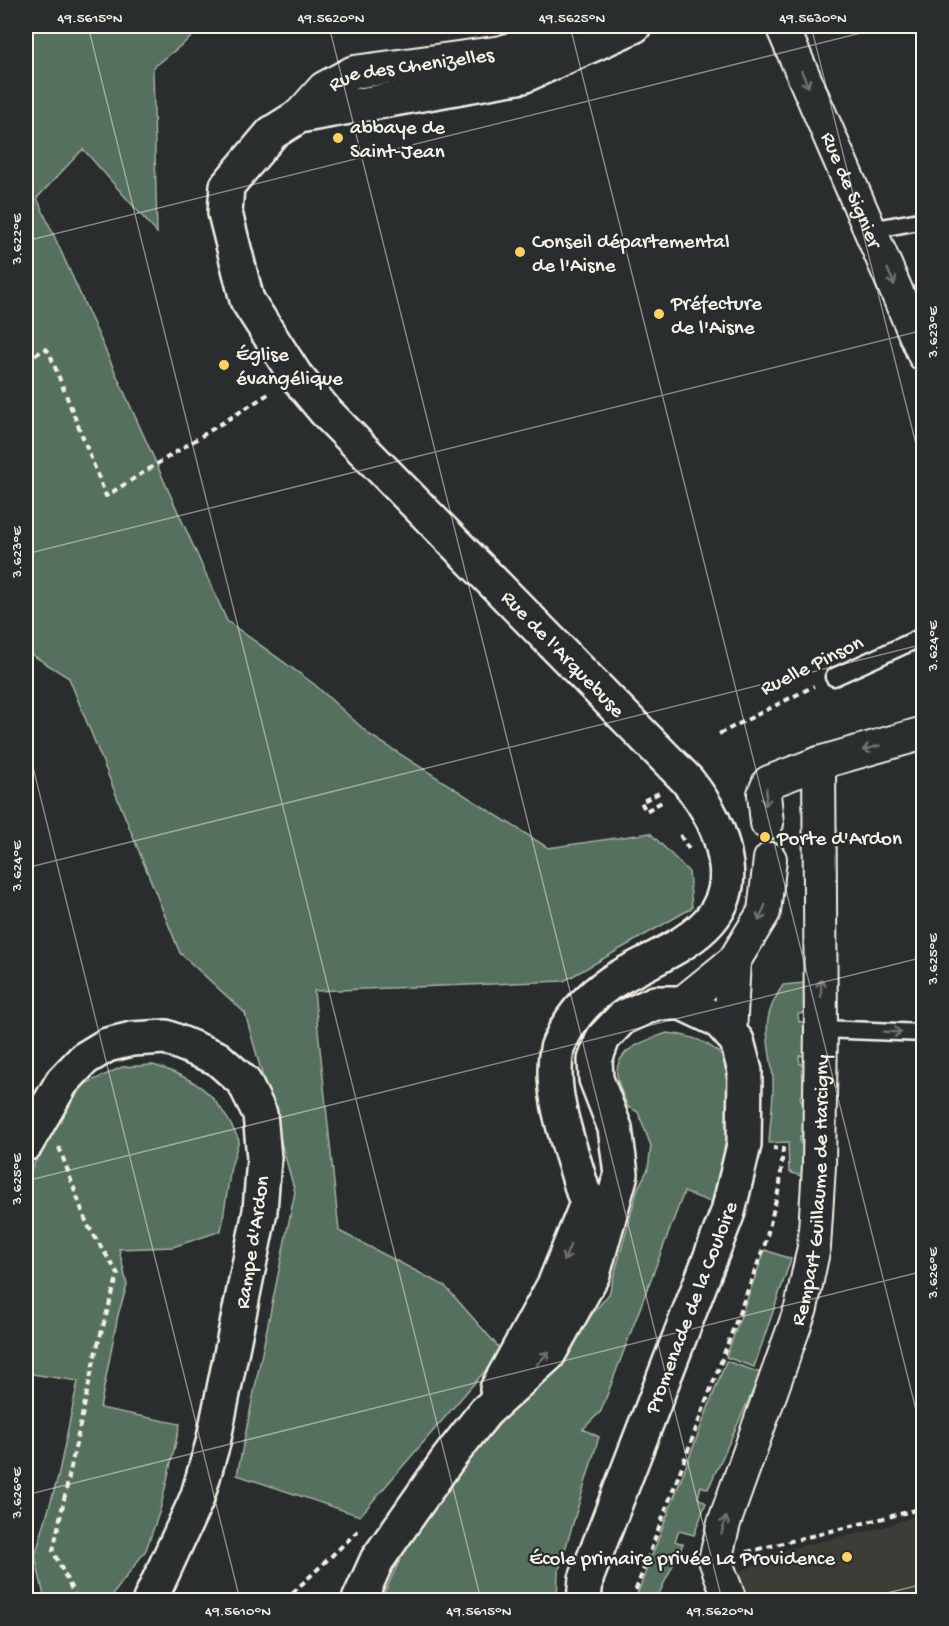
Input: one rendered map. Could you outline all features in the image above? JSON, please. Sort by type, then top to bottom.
[{"type":"street","name":"Rue des Chenizelles","points":[[299,116],[324,88],[354,72],[502,52],[532,42],[565,26]]},
{"type":"street","points":[[299,116],[523,76],[634,26]]},
{"type":"street","name":"Rue de Signier","points":[[782,26],[924,355]]},
{"type":"street","name":"Rue de l'Arquebuse","points":[[299,116],[272,133],[227,186],[225,213],[247,300],[295,375],[325,411],[687,780],[709,808],[724,843],[728,877],[722,903],[704,929],[667,954],[610,983],[574,1013],[557,1048],[555,1091],[583,1192],[602,1198]]},
{"type":"street","points":[[767,823],[764,794],[769,782],[819,763],[924,733]]},
{"type":"street","name":"Rempart Guillaume de Harcigny","points":[[715,1560],[723,1523],[801,1308],[814,1247],[819,1166],[821,1029],[819,763]]},
{"type":"street","points":[[682,1003],[734,961],[764,912],[770,859]]},
{"type":"street","points":[[730,1033],[734,961]]},
{"type":"street","name":"Promenade de la Couloire","points":[[584,1600],[586,1579],[728,1212],[744,1145],[745,1071],[737,1041],[718,1020],[682,1003],[655,1004],[622,1018],[603,1038],[595,1060],[596,1079],[615,1128],[621,1174],[602,1198]]},
{"type":"street","name":"Rampe d'Ardon","points":[[32,1133],[62,1082],[84,1059],[107,1045],[132,1039],[166,1037],[217,1058],[244,1082],[260,1114],[264,1158],[260,1211],[213,1443],[197,1498],[150,1600]]},
{"type":"street","points":[[359,1600],[377,1560],[448,1459],[485,1412],[602,1198]]},
{"type":"street","points":[[715,1560],[730,1600]]},
{"type":"lane","points":[[872,230],[924,220]]},
{"type":"lane","name":"Ruelle Pinson","points":[[834,677],[924,636]]},
{"type":"lane","points":[[821,1029],[924,1034]]},
{"type":"path","points":[[26,360],[41,350],[46,349],[49,352],[106,496],[295,375]]},
{"type":"path","name":"Ruelle Pinson","points":[[719,734],[834,677]]},
{"type":"path","points":[[648,799],[641,802],[646,811],[669,798]]},
{"type":"path","points":[[32,1133],[49,1120],[87,1224],[118,1274],[96,1351],[53,1551],[77,1600]]},
{"type":"path","points":[[632,1600],[765,1244],[777,1194],[783,1149],[744,1145]]},
{"type":"path","points":[[715,1560],[924,1508]]},
{"type":"path","points":[[285,1600],[364,1524]]},
{"type":"shaded area","name":"École primaire privée La Providence","points":[[923,1513],[923,1600],[744,1600],[731,1576],[788,1549],[881,1528]]},
{"type":"green space","points":[[26,26],[205,26],[153,68],[157,233],[83,149],[37,198],[227,621],[314,684],[370,735],[548,848],[650,833],[689,872],[692,908],[564,981],[314,991],[339,1231],[445,1286],[502,1351],[360,1516],[237,1475],[295,1192],[245,1013],[180,953],[69,678],[26,651]]},
{"type":"green space","points":[[804,983],[806,1013],[798,1014],[799,1022],[805,1021],[807,1055],[799,1056],[800,1064],[807,1063],[808,1095],[800,1096],[802,1103],[809,1102],[808,1135],[800,1136],[800,1143],[807,1143],[807,1178],[789,1172],[788,1142],[769,1143],[773,1078],[767,1030],[770,1010],[783,985]]},
{"type":"green space","points":[[667,1033],[688,1036],[706,1044],[718,1052],[726,1064],[731,1102],[723,1170],[716,1204],[684,1192],[601,1411],[583,1429],[599,1437],[558,1573],[557,1600],[381,1600],[418,1521],[609,1294],[638,1188],[648,1169],[651,1146],[638,1112],[628,1107],[623,1095],[617,1075],[618,1066],[621,1058],[634,1046]]},
{"type":"green space","points":[[153,1065],[184,1077],[206,1091],[223,1111],[239,1140],[231,1167],[221,1231],[173,1247],[119,1249],[127,1285],[118,1315],[100,1408],[180,1424],[160,1510],[146,1550],[114,1593],[114,1600],[45,1600],[35,1556],[58,1477],[78,1381],[26,1373],[26,1179],[60,1117],[85,1084],[122,1067]]},
{"type":"green space","points":[[765,1250],[791,1259],[754,1367],[726,1357]]},
{"type":"green space","points":[[726,1361],[761,1373],[708,1489],[701,1486],[698,1498],[706,1503],[694,1535],[679,1531],[675,1541],[683,1544],[656,1600],[635,1600]]},
{"type":"place","name":"abbaye de Saint-Jean","points":[[338,138]]},
{"type":"place","name":"Conseil départemental de l'Aisne","points":[[520,252]]},
{"type":"place","name":"Préfecture de l'Aisne","points":[[659,314]]},
{"type":"place","name":"Église évangélique","points":[[224,365]]},
{"type":"place","name":"Porte d'Ardon","points":[[765,837]]},
{"type":"place","name":"École primaire privée La Providence","points":[[847,1557]]}]
